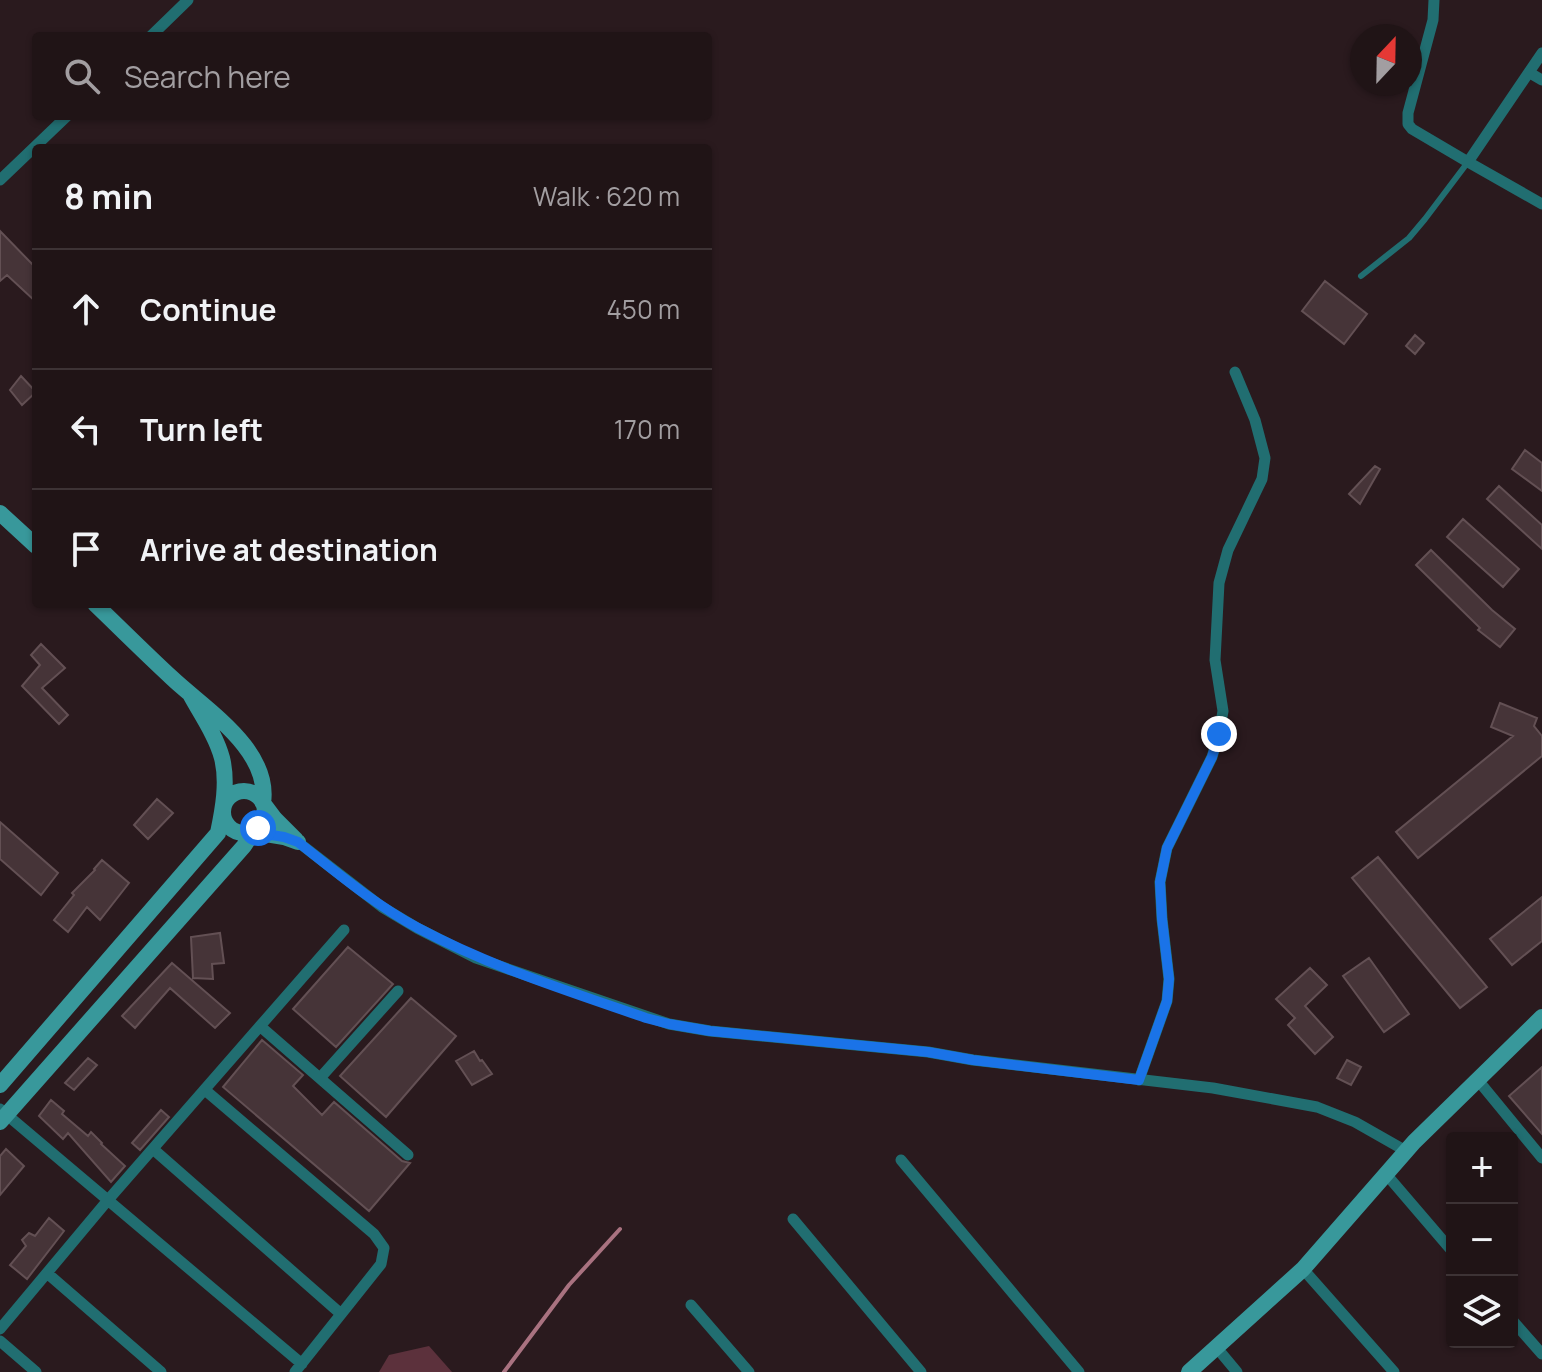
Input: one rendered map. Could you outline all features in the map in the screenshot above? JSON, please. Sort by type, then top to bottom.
[{"type":"street","points":[[155,32],[188,0]]},
{"type":"street","points":[[1434,0],[1433,20],[1408,113],[1408,124],[1542,204]]},
{"type":"street","points":[[1468,162],[1542,53]]},
{"type":"street","points":[[1530,73],[1542,80]]},
{"type":"street","points":[[38,144],[63,120]]},
{"type":"street","points":[[0,180],[32,149]]},
{"type":"street","points":[[1139,1080],[1167,1001],[1169,979],[1160,882],[1167,848],[1212,757],[1223,711],[1215,660],[1219,583],[1228,550],[1262,479],[1265,458],[1255,420],[1235,372]]},
{"type":"street","points":[[0,513],[32,542]]},
{"type":"street","points":[[99,608],[226,726],[254,761],[261,772],[265,791],[265,816],[244,846],[2,1115],[108,1200],[299,1368],[381,1264],[384,1248],[379,1240],[205,1090]]},
{"type":"street","points":[[0,1085],[218,833],[225,785],[222,759],[191,696]]},
{"type":"street","points":[[298,842],[253,832],[239,833],[228,827],[222,808],[229,796],[241,791],[254,793],[298,842],[382,907],[417,928],[476,958],[669,1024],[710,1031],[928,1052],[1213,1088],[1317,1107],[1355,1122],[1406,1151]]},
{"type":"street","points":[[0,1329],[108,1200],[344,930]]},
{"type":"street","points":[[320,1078],[398,991]]},
{"type":"street","points":[[1189,1372],[1303,1269],[1406,1151],[1542,1017]]},
{"type":"street","points":[[261,1027],[408,1155]]},
{"type":"street","points":[[1477,1079],[1542,1158]]},
{"type":"street","points":[[153,1149],[341,1314]]},
{"type":"street","points":[[901,1160],[1079,1372]]},
{"type":"street","points":[[1386,1174],[1446,1244]]},
{"type":"street","points":[[793,1219],[921,1372]]},
{"type":"street","points":[[1303,1269],[1394,1372]]},
{"type":"street","points":[[47,1273],[161,1372]]},
{"type":"street","points":[[691,1305],[749,1372]]},
{"type":"street","points":[[1518,1327],[1542,1354]]},
{"type":"street","points":[[0,1341],[36,1372]]},
{"type":"street","points":[[1217,1348],[1237,1372]]},
{"type":"lane","points":[[1361,276],[1409,238],[1468,162]]},
{"type":"shaded area","points":[[429,1346],[452,1372],[379,1372],[389,1355]]},
{"type":"building","points":[[0,231],[32,264],[32,298],[7,275],[0,281]]},
{"type":"building","points":[[1325,281],[1367,314],[1344,344],[1302,311]]},
{"type":"building","points":[[1415,335],[1424,343],[1415,354],[1406,346]]},
{"type":"building","points":[[21,376],[32,388],[32,396],[22,405],[10,390]]},
{"type":"building","points":[[1525,450],[1542,463],[1542,491],[1512,469]]},
{"type":"building","points":[[1375,466],[1380,469],[1360,504],[1349,494]]},
{"type":"building","points":[[1499,486],[1542,525],[1542,549],[1487,499]]},
{"type":"building","points":[[1463,519],[1519,569],[1503,587],[1447,537]]},
{"type":"building","points":[[1431,550],[1515,629],[1500,647],[1478,630],[1480,628],[1416,565]]},
{"type":"building","points":[[41,644],[65,668],[42,688],[68,715],[59,724],[22,686],[40,665],[31,655]]},
{"type":"building","points":[[1500,703],[1537,718],[1534,726],[1542,736],[1542,756],[1418,858],[1396,832],[1513,736],[1491,727]]},
{"type":"building","points":[[157,799],[173,813],[148,839],[134,825]]},
{"type":"building","points":[[0,822],[58,873],[41,895],[0,859]]},
{"type":"building","points":[[1378,857],[1487,987],[1460,1008],[1352,878]]},
{"type":"building","points":[[102,860],[129,883],[100,920],[87,907],[68,932],[54,920],[74,895],[72,893]]},
{"type":"building","points":[[1542,897],[1542,941],[1512,965],[1490,939]]},
{"type":"building","points":[[220,933],[224,963],[212,964],[213,979],[193,978],[191,937]]},
{"type":"building","points":[[348,947],[393,984],[336,1047],[293,1009]]},
{"type":"building","points":[[1369,958],[1409,1014],[1384,1032],[1343,976]]},
{"type":"building","points":[[172,963],[230,1013],[215,1028],[170,988],[135,1028],[122,1016]]},
{"type":"building","points":[[1310,968],[1327,985],[1305,1006],[1333,1037],[1315,1054],[1288,1025],[1295,1018],[1276,999]]},
{"type":"building","points":[[411,998],[456,1036],[386,1117],[340,1076]]},
{"type":"building","points":[[262,1040],[303,1075],[293,1086],[322,1115],[334,1102],[402,1161],[410,1163],[369,1211],[223,1087]]},
{"type":"building","points":[[474,1051],[492,1074],[472,1085],[456,1061]]},
{"type":"building","points":[[88,1058],[97,1065],[74,1090],[65,1083]]},
{"type":"building","points":[[1347,1060],[1361,1067],[1351,1085],[1337,1078]]},
{"type":"building","points":[[1542,1067],[1542,1134],[1509,1096]]},
{"type":"building","points":[[51,1100],[64,1111],[62,1114],[88,1136],[91,1132],[125,1166],[111,1182],[68,1133],[63,1139],[39,1116]]},
{"type":"building","points":[[161,1110],[169,1117],[140,1150],[132,1143]]},
{"type":"building","points":[[6,1149],[24,1166],[0,1195],[0,1156]]},
{"type":"building","points":[[49,1218],[64,1231],[27,1279],[10,1265],[26,1246],[22,1240],[29,1233],[35,1236]]},
{"type":"waterway","points":[[504,1372],[569,1285],[620,1229]]},
{"type":"route","points":[[258,828],[253,832],[298,842],[382,907],[476,958],[646,1018],[710,1031],[928,1052],[1139,1080],[1167,1001],[1169,979],[1160,882],[1167,848],[1212,757],[1219,734]]}]
